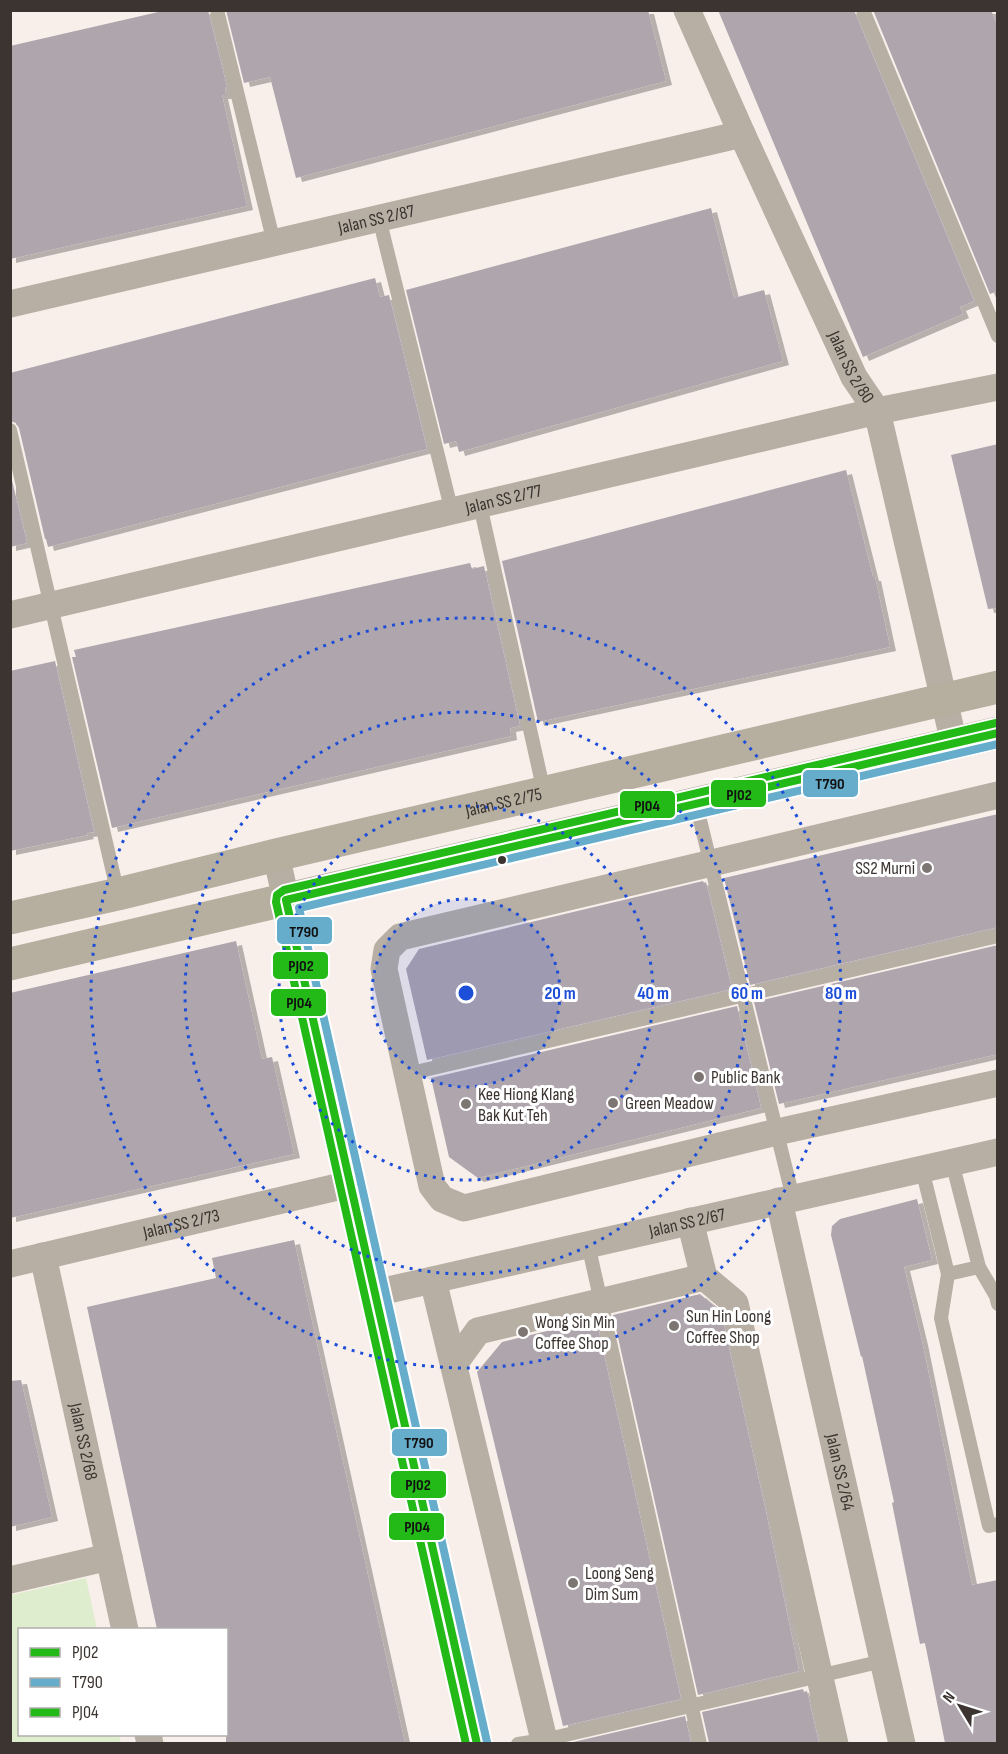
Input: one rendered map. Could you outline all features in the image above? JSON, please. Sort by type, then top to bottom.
[{"type":"street","name":"Jalan SS 2/80","points":[[687,10],[854,377],[877,411],[954,743]]},
{"type":"street","name":"Jalan SS 2/87","points":[[10,304],[742,134]]},
{"type":"street","name":"Jalan SS 2/77","points":[[10,615],[877,411],[998,387]]},
{"type":"street","name":"Jalan SS 2/75","points":[[10,918],[998,687]]},
{"type":"street","points":[[10,964],[998,733]]},
{"type":"street","points":[[998,795],[400,937],[387,950],[384,969],[432,1186],[442,1199],[464,1208],[777,1132],[998,1083]]},
{"type":"street","points":[[276,855],[477,1743]]},
{"type":"street","name":"Jalan SS 2/67","points":[[375,1293],[998,1152]]},
{"type":"street","name":"Jalan SS 2/73","points":[[10,1264],[350,1184]]},
{"type":"street","name":"Jalan SS 2/64","points":[[786,1199],[902,1743]]},
{"type":"street","points":[[690,1221],[704,1277],[735,1303],[835,1743]]},
{"type":"street","name":"Jalan SS 2/68","points":[[43,1256],[125,1628]]},
{"type":"street","points":[[454,1364],[478,1331],[704,1277]]},
{"type":"street","points":[[433,1280],[454,1364],[536,1742]]},
{"type":"street","points":[[10,1580],[110,1557]]},
{"type":"lane","points":[[217,10],[274,243]]},
{"type":"lane","points":[[863,10],[998,336]]},
{"type":"lane","points":[[379,218],[452,512]]},
{"type":"lane","points":[[10,430],[118,894]]},
{"type":"lane","points":[[480,505],[544,792]]},
{"type":"lane","points":[[696,804],[777,1132],[786,1199]]},
{"type":"lane","points":[[407,1074],[998,936]]},
{"type":"lane","points":[[952,1162],[979,1267],[996,1296],[998,1304]]},
{"type":"lane","points":[[922,1169],[948,1274],[941,1318],[989,1526],[998,1524]]},
{"type":"lane","points":[[588,1244],[700,1743]]},
{"type":"lane","points":[[948,1274],[979,1267]]},
{"type":"lane","points":[[536,1742],[883,1661]]},
{"type":"green space","points":[[86,1578],[97,1628],[18,1628],[18,1736],[119,1736],[121,1743],[11,1743],[11,1595]]},
{"type":"building","points":[[167,10],[208,10],[227,87],[225,88],[226,95],[222,95],[247,206],[10,259],[10,46]]},
{"type":"building","points":[[226,10],[648,10],[666,81],[296,178],[270,77],[244,83]]},
{"type":"building","points":[[718,10],[854,10],[974,301],[960,307],[963,314],[863,357]]},
{"type":"building","points":[[873,10],[991,10],[998,27],[998,291],[990,294]]},
{"type":"building","points":[[711,208],[734,298],[764,290],[783,361],[459,452],[456,441],[444,444],[406,290]]},
{"type":"building","points":[[375,278],[380,297],[389,295],[427,449],[48,547],[19,428],[16,423],[10,421],[10,373]]},
{"type":"building","points":[[998,444],[998,608],[988,609],[951,455]]},
{"type":"building","points":[[846,470],[873,577],[875,577],[890,647],[538,722],[502,561]]},
{"type":"building","points":[[10,472],[27,543],[10,547]]},
{"type":"building","points":[[470,563],[472,569],[484,566],[520,726],[510,728],[511,736],[112,828],[72,657],[76,657],[74,650]]},
{"type":"building","points":[[55,661],[94,832],[10,851],[10,671]]},
{"type":"building","points":[[998,814],[998,927],[750,985],[724,878]]},
{"type":"building","points":[[706,882],[732,989],[427,1060],[406,969],[419,949]]},
{"type":"building","points":[[236,941],[262,1059],[272,1057],[294,1154],[10,1218],[10,993]]},
{"type":"building","points":[[998,945],[998,1054],[779,1104],[754,1002]]},
{"type":"building","points":[[737,1006],[761,1108],[478,1178],[449,1157],[431,1078]]},
{"type":"building","points":[[917,1199],[932,1260],[904,1267],[922,1341],[972,1585],[998,1580],[998,1743],[945,1743],[925,1643],[920,1644],[892,1503],[894,1502],[862,1356],[831,1235],[832,1226],[840,1219]]},
{"type":"building","points":[[294,1240],[405,1743],[226,1743],[226,1736],[228,1736],[228,1628],[157,1628],[87,1307],[216,1278],[212,1258]]},
{"type":"building","points":[[700,1294],[721,1312],[799,1671],[698,1695],[613,1315]]},
{"type":"building","points":[[596,1319],[681,1699],[563,1726],[477,1372],[502,1342]]},
{"type":"building","points":[[21,1380],[52,1517],[10,1527],[10,1381]]},
{"type":"building","points":[[803,1689],[804,1692],[807,1691],[819,1743],[709,1743],[702,1712]]},
{"type":"building","points":[[685,1716],[691,1743],[569,1743]]},
{"type":"transit line","name":"PJ04","points":[[466,1744],[276,902],[277,895],[284,890],[996,723]]},
{"type":"transit line","name":"PJ02","points":[[477,1744],[286,900],[998,733]]},
{"type":"transit line","name":"T790","points":[[487,1742],[299,908],[998,744]]},
{"type":"place","name":"SS2 Murni","points":[[927,868]]},
{"type":"place","name":"Public Bank","points":[[699,1077]]},
{"type":"place","name":"Green Meadow","points":[[613,1103]]},
{"type":"place","name":"Kee Hiong Klang Bak Kut Teh","points":[[466,1104]]},
{"type":"place","name":"Sun Hin Loong Coffee Shop","points":[[674,1326]]},
{"type":"place","name":"Wong Sin Min Coffee Shop","points":[[523,1332]]},
{"type":"place","name":"Loong Seng Dim Sum","points":[[573,1583]]}]
